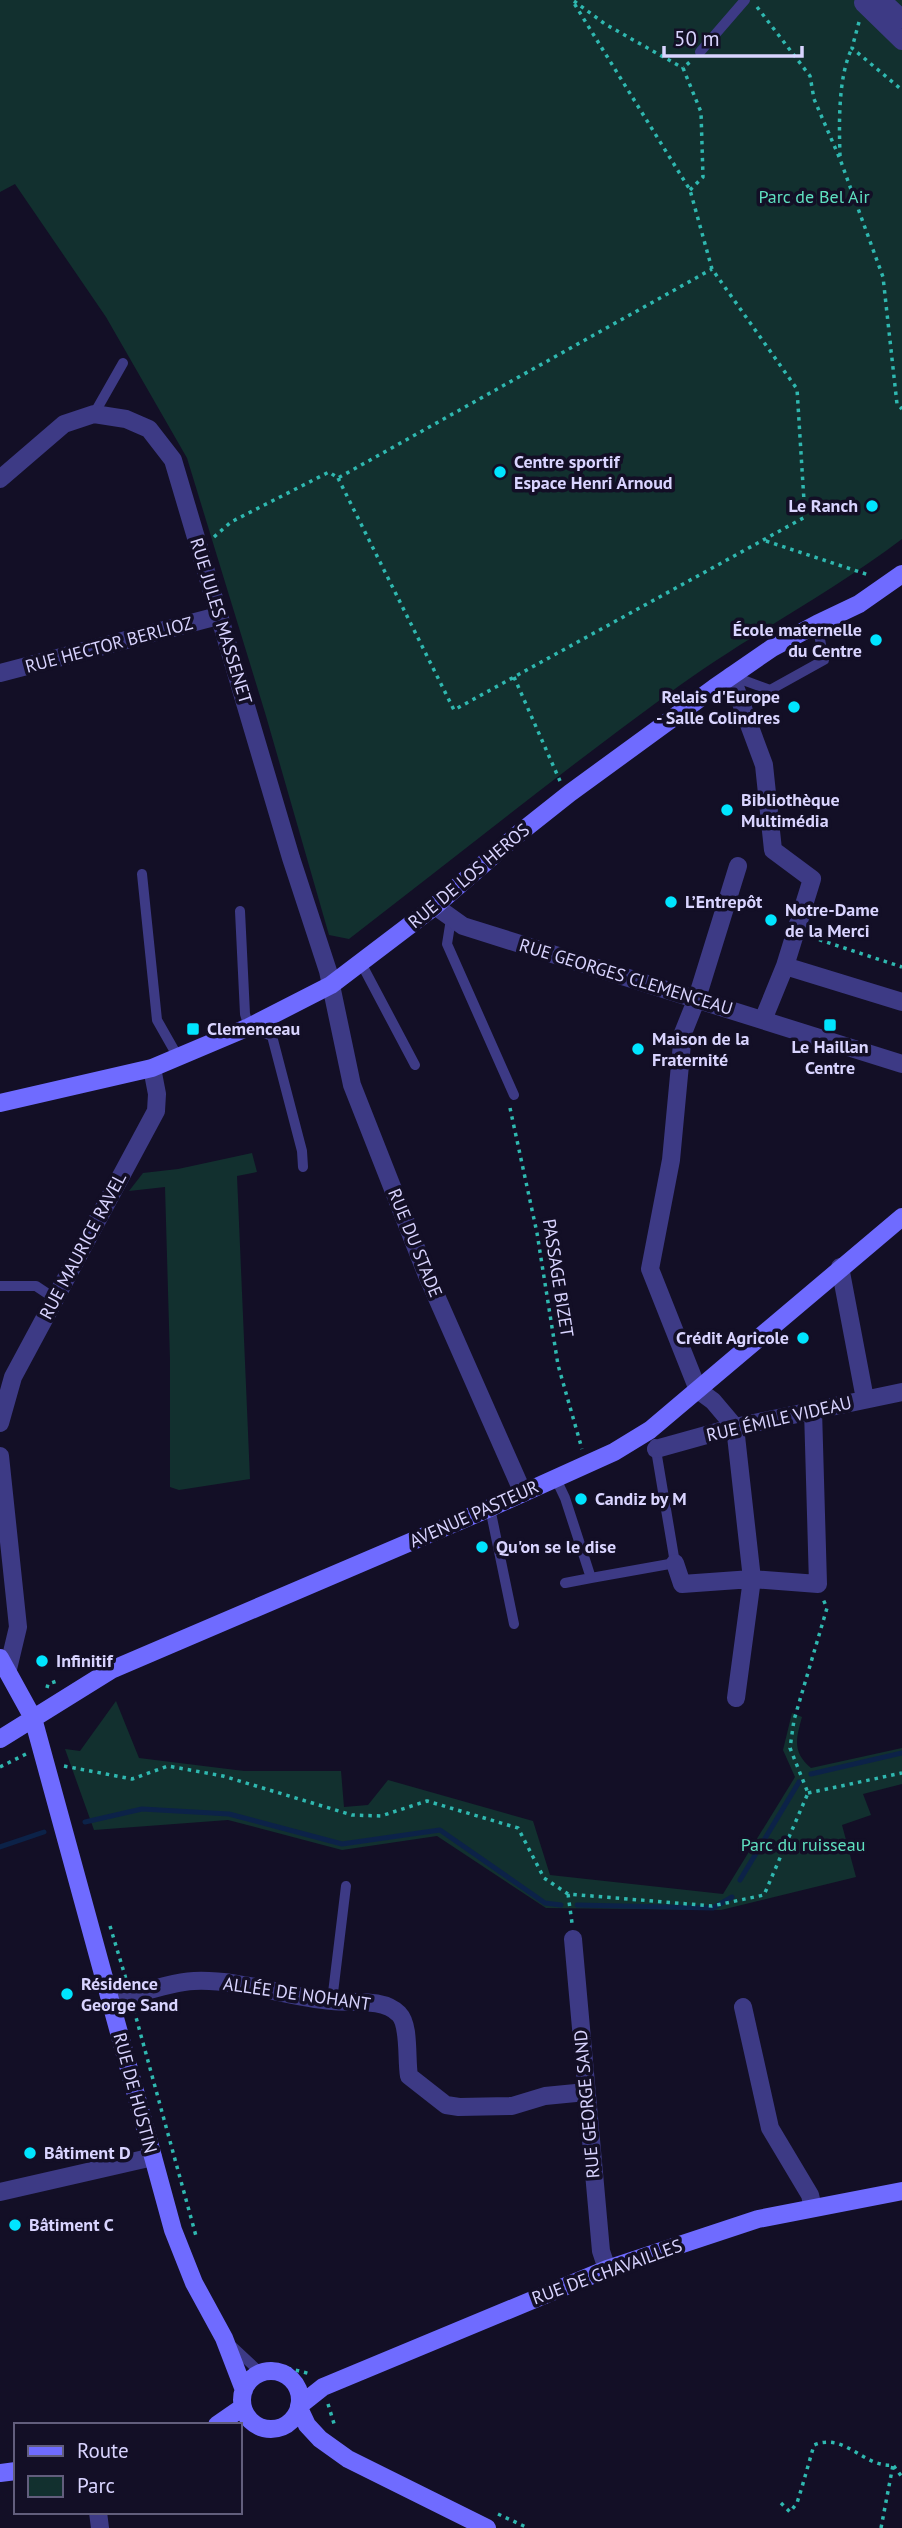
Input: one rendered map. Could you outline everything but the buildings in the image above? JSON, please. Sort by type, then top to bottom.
[{"type":"street","points":[[845,0],[866,1],[902,41]]},
{"type":"street","points":[[882,0],[902,19]]},
{"type":"street","points":[[0,479],[64,424],[94,414]]},
{"type":"street","name":"RUE JULES MASSENET","points":[[94,414],[126,419],[149,429],[173,460],[331,985]]},
{"type":"street","name":"RUE DE LOS HEROS","points":[[0,1103],[152,1068],[249,1027],[331,985],[435,906],[570,793],[731,676],[817,624],[859,604],[902,573]]},
{"type":"street","name":"RUE HECTOR BERLIOZ","points":[[0,673],[218,616]]},
{"type":"street","points":[[731,676],[764,765],[773,850],[812,879],[797,933],[763,1020]]},
{"type":"street","points":[[736,1698],[751,1579],[735,1427],[713,1401],[698,1391],[650,1269],[671,1160],[683,1033],[697,998],[738,866]]},
{"type":"street","name":"RUE GEORGES CLEMENCEAU","points":[[435,906],[463,926],[902,1065]]},
{"type":"street","points":[[785,966],[902,1002]]},
{"type":"street","name":"RUE DU STADE","points":[[331,985],[352,1085],[426,1273],[523,1493]]},
{"type":"street","name":"RUE MAURICE RAVEL","points":[[0,1423],[13,1377],[156,1111],[158,1094],[152,1068]]},
{"type":"street","name":"AVENUE PASTEUR","points":[[0,1739],[111,1670],[614,1452],[650,1430],[698,1391],[902,1216]]},
{"type":"street","points":[[840,1267],[865,1399]]},
{"type":"street","name":"RUE ÉMILE VIDEAU","points":[[656,1449],[735,1427],[902,1392]]},
{"type":"street","points":[[675,1563],[682,1584],[751,1579],[818,1584],[813,1410]]},
{"type":"street","points":[[0,1456],[18,1627],[4,1663]]},
{"type":"street","name":"RUE DE HUSTIN","points":[[4,1663],[56,1763],[111,2001],[181,2254],[203,2302],[224,2338],[246,2406]]},
{"type":"street","name":"RUE GEORGE SAND","points":[[573,1939],[601,2251],[607,2269]]},
{"type":"street","name":"ALLÉE DE NOHANT","points":[[111,2001],[193,1981],[267,1988],[332,2001],[387,2005],[401,2015],[407,2031],[406,2058],[409,2076],[446,2105],[512,2106],[545,2096],[586,2092]]},
{"type":"street","points":[[743,2007],[770,2128],[810,2195],[813,2208]]},
{"type":"street","points":[[0,2192],[153,2157]]},
{"type":"street","name":"RUE DE CHAVAILLES","points":[[299,2407],[323,2387],[607,2269],[758,2219],[902,2191]]},
{"type":"street","points":[[223,2423],[246,2406],[250,2379],[274,2370],[323,2387]]},
{"type":"street","points":[[274,2370],[299,2392],[299,2407],[307,2425],[320,2439],[348,2459],[490,2520]]},
{"type":"street","points":[[246,2406],[264,2428],[278,2428],[320,2439]]},
{"type":"street","points":[[278,2428],[291,2421],[299,2407]]},
{"type":"lane","points":[[700,52],[745,0]]},
{"type":"lane","points":[[94,414],[123,363]]},
{"type":"lane","points":[[731,676],[770,690],[824,660],[817,624]]},
{"type":"lane","points":[[142,874],[157,1020],[178,1057]]},
{"type":"lane","points":[[240,911],[245,1014],[249,1027],[272,1036],[302,1151],[303,1167]]},
{"type":"lane","points":[[451,919],[447,944],[514,1095]]},
{"type":"lane","points":[[361,963],[415,1065]]},
{"type":"lane","points":[[0,1286],[36,1286],[54,1298]]},
{"type":"lane","points":[[565,1583],[675,1563],[656,1449],[650,1430]]},
{"type":"lane","points":[[556,1479],[565,1498],[591,1578]]},
{"type":"lane","points":[[490,1508],[514,1624]]},
{"type":"lane","points":[[332,2001],[346,1886]]},
{"type":"lane","name":"RUE DE HUSTIN","points":[[224,2338],[274,2370]]},
{"type":"path","points":[[572,0],[605,23],[683,68],[701,112],[703,177],[690,190]]},
{"type":"path","points":[[199,549],[231,522],[329,472],[338,478],[454,710],[805,517],[797,390],[712,270],[690,190],[572,0]]},
{"type":"path","points":[[751,0],[810,76],[814,99],[840,159],[883,277],[897,404],[902,409]]},
{"type":"path","points":[[840,159],[839,121],[846,60],[866,1]]},
{"type":"path","points":[[852,48],[902,90]]},
{"type":"path","points":[[683,68],[700,52]]},
{"type":"path","points":[[338,478],[712,270]]},
{"type":"path","points":[[765,540],[871,575],[859,582]]},
{"type":"path","points":[[514,677],[562,786]]},
{"type":"path","points":[[797,933],[902,968]]},
{"type":"path","name":"PASSAGE BIZET","points":[[514,1095],[510,1104],[537,1233],[558,1365],[586,1465]]},
{"type":"path","points":[[56,1763],[132,1779],[168,1766],[223,1776],[352,1815],[381,1816],[427,1801],[518,1828],[544,1878],[568,1894],[712,1906],[764,1895],[808,1793],[790,1748],[794,1720],[827,1608],[818,1584]]},
{"type":"path","points":[[56,1763],[66,1776]]},
{"type":"path","points":[[808,1793],[902,1773]]},
{"type":"path","points":[[568,1894],[573,1939]]},
{"type":"path","points":[[107,1915],[199,2242]]},
{"type":"path","points":[[274,2370],[319,2375],[335,2428],[343,2434]]},
{"type":"path","points":[[781,2503],[790,2511],[797,2503],[814,2445],[823,2441],[842,2443],[884,2466],[893,2465]]},
{"type":"path","points":[[893,2465],[902,2477]]},
{"type":"path","points":[[881,2528],[893,2465]]},
{"type":"path","points":[[490,2520],[528,2528]]},
{"type":"green space","name":"Centre sportif Espace Henri Arnoud","points":[[0,0],[902,0],[902,539],[668,694],[349,939],[329,935],[266,716],[187,458],[106,317],[15,184],[0,192]]},
{"type":"green space","points":[[252,1153],[257,1172],[237,1176],[250,1479],[179,1490],[170,1487],[170,1360],[165,1187],[129,1191],[143,1173],[178,1169]]},
{"type":"green space","name":"Parc du ruisseau","points":[[116,1701],[139,1758],[244,1771],[341,1771],[344,1807],[368,1805],[388,1780],[533,1821],[550,1875],[723,1894],[795,1777],[783,1750],[792,1713],[802,1717],[798,1732],[798,1751],[811,1768],[902,1748],[902,1784],[863,1794],[871,1815],[842,1825],[856,1877],[721,1910],[546,1908],[437,1836],[342,1850],[228,1820],[94,1830],[65,1749],[80,1751]]},
{"type":"waterway","points":[[811,1774],[902,1753]]},
{"type":"waterway","points":[[740,1880],[799,1782]]},
{"type":"waterway","points":[[85,1822],[142,1809],[229,1814],[342,1844],[440,1830],[545,1903],[561,1905]]},
{"type":"waterway","points":[[0,1847],[44,1832]]},
{"type":"waterway","points":[[577,1905],[713,1908],[732,1897]]},
{"type":"place","name":"Centre sportif Espace Henri Arnoud","points":[[500,472]]},
{"type":"place","name":"Le Ranch","points":[[872,506]]},
{"type":"place","name":"École maternelle du Centre","points":[[876,640]]},
{"type":"place","name":"Relais d'Europe - Salle Colindres","points":[[794,707]]},
{"type":"place","name":"Bibliothèque Multimédia","points":[[727,810]]},
{"type":"place","name":"L’Entrepôt","points":[[671,902]]},
{"type":"place","name":"Notre-Dame de la Merci","points":[[771,920]]},
{"type":"place","name":"Le Haillan Centre","points":[[830,1025]]},
{"type":"place","name":"Clemenceau","points":[[193,1029]]},
{"type":"place","name":"Maison de la Fraternité","points":[[638,1049]]},
{"type":"place","name":"Crédit Agricole","points":[[803,1338]]},
{"type":"place","name":"Candiz by M","points":[[581,1499]]},
{"type":"place","name":"Qu'on se le dise","points":[[482,1547]]},
{"type":"place","name":"Infinitif","points":[[42,1661]]},
{"type":"place","name":"Résidence George Sand","points":[[67,1994]]},
{"type":"place","name":"Bâtiment D","points":[[30,2153]]},
{"type":"place","name":"Bâtiment C","points":[[15,2225]]},
{"type":"park label","name":"Parc de Bel Air","points":[[814,197]]}]
